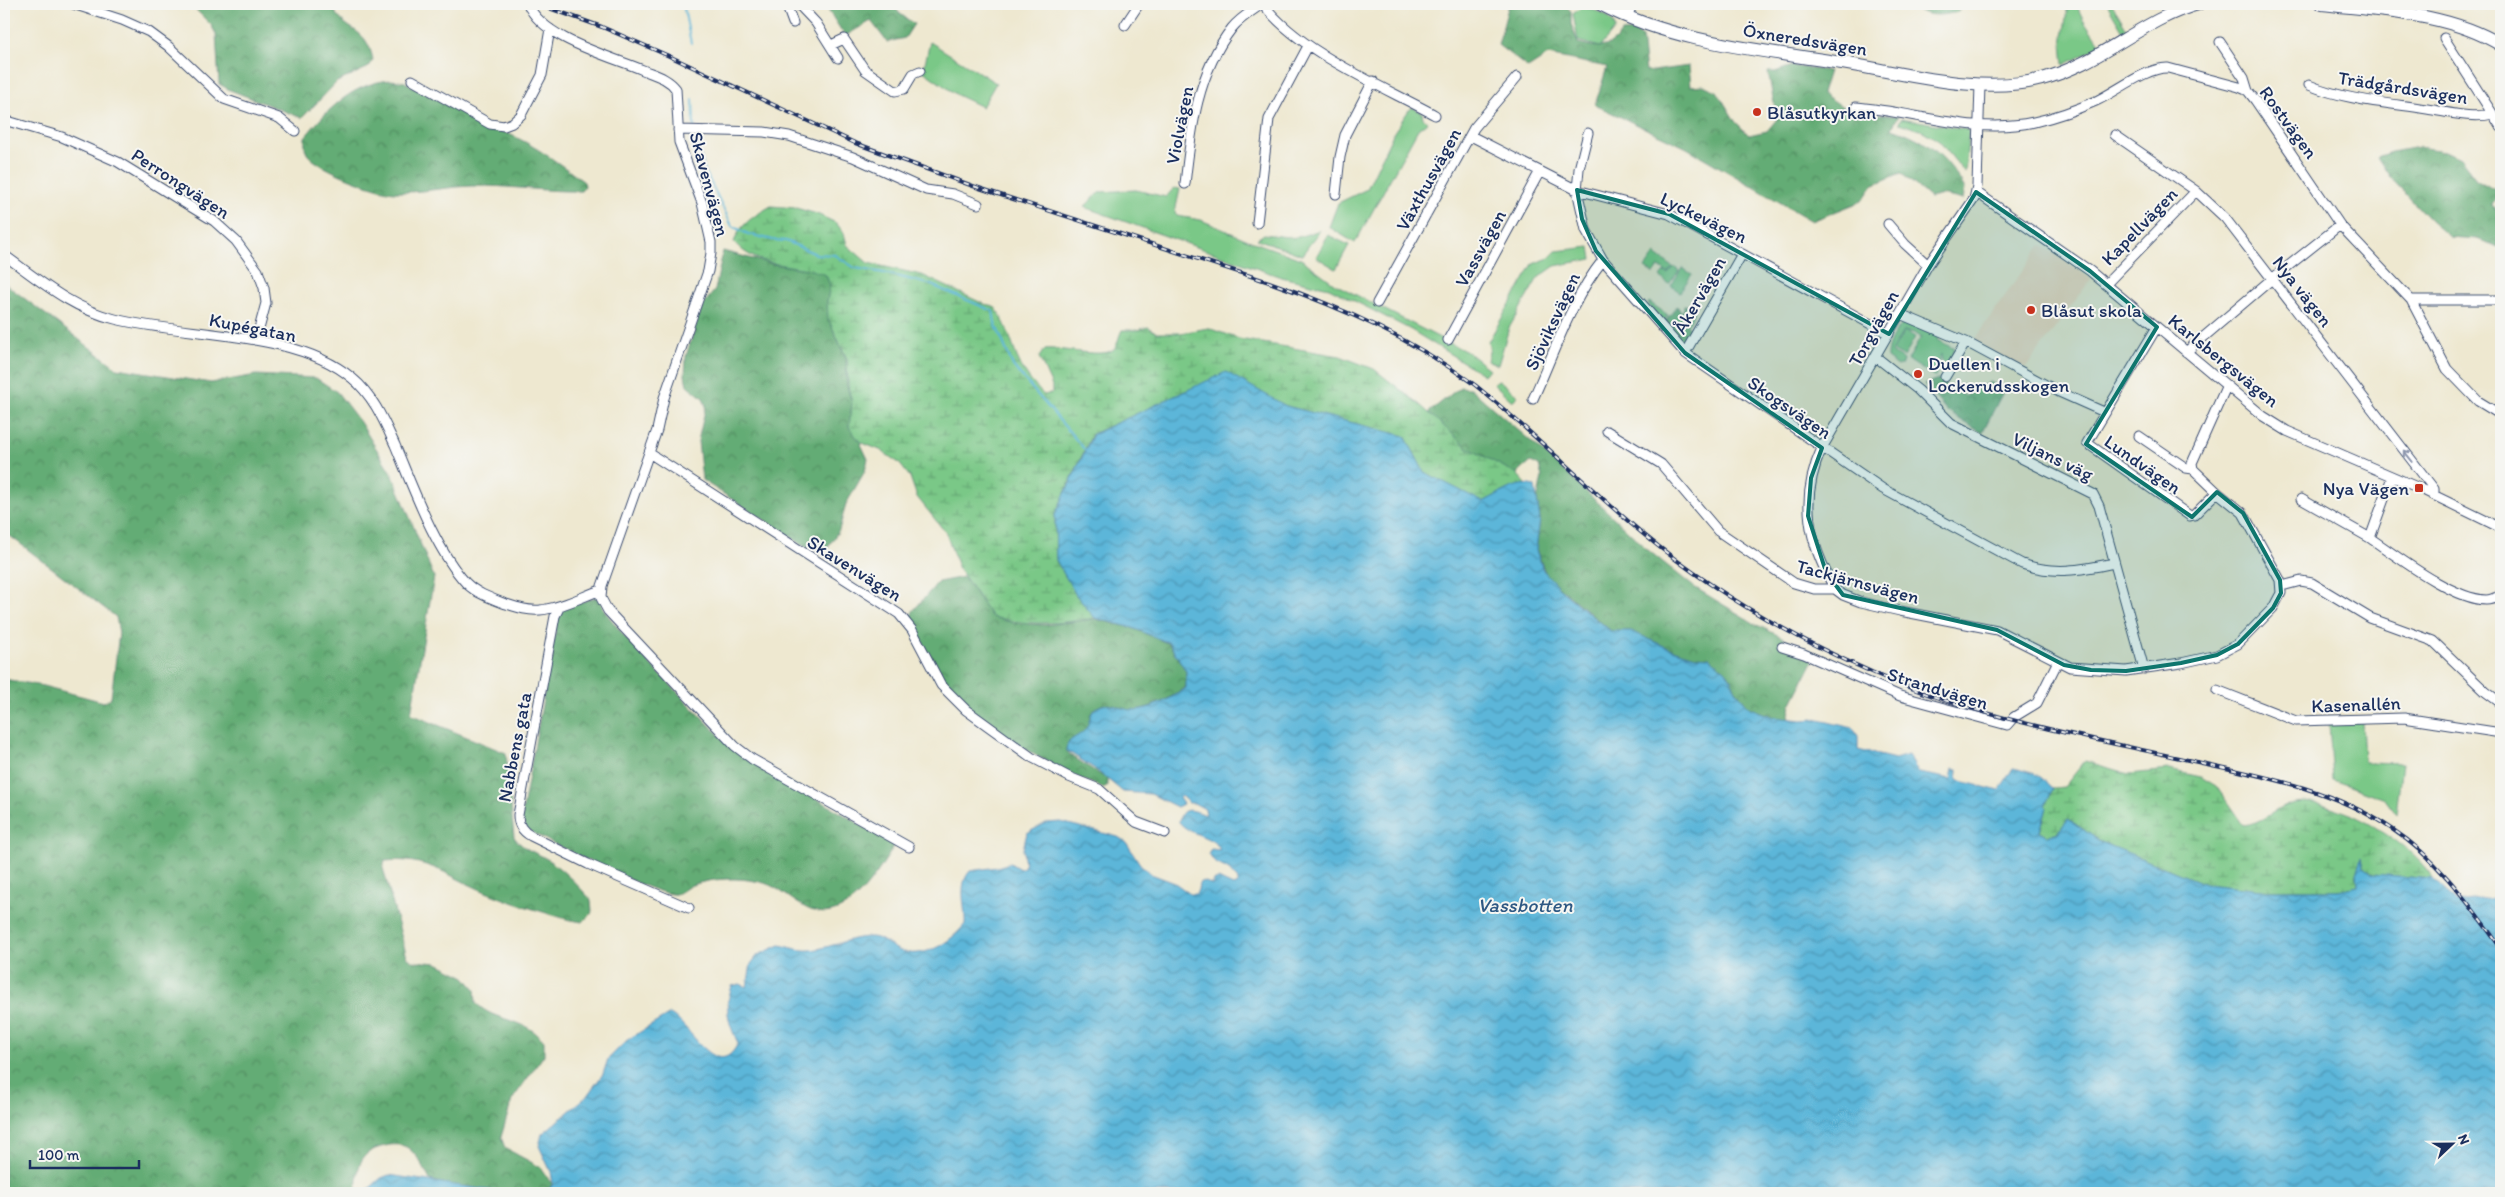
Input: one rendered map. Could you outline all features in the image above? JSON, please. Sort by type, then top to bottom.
[{"type":"street","points":[[73,4],[149,32],[168,46],[224,98],[279,118],[295,131]]},
{"type":"street","name":"Skavenvägen","points":[[528,4],[535,17],[550,29],[672,83],[678,95],[683,153],[691,169],[706,217],[711,253],[708,272],[664,398],[648,453],[601,590]]},
{"type":"street","points":[[786,4],[793,23]]},
{"type":"street","points":[[798,4],[816,22],[838,58]]},
{"type":"street","points":[[1126,25],[1139,4]]},
{"type":"street","points":[[1263,4],[1283,26],[1308,46],[1435,115]]},
{"type":"street","name":"Violvägen","points":[[1185,184],[1193,120],[1204,82],[1232,28],[1263,4]]},
{"type":"street","name":"Öxneredsvägen","points":[[1600,4],[1627,16],[1716,44],[1980,84],[2022,83],[2057,74],[2083,63],[2180,7],[2198,4]]},
{"type":"street","points":[[1627,16],[1633,4]]},
{"type":"street","points":[[2322,4],[2392,8],[2460,26],[2501,45]]},
{"type":"street","points":[[412,80],[490,124],[504,126],[512,123],[521,115],[542,75],[550,29]]},
{"type":"street","points":[[2444,38],[2501,127]]},
{"type":"street","points":[[831,45],[844,39],[865,70],[895,91],[904,89],[913,74],[920,72]]},
{"type":"street","points":[[2220,42],[2244,78],[2248,91]]},
{"type":"street","points":[[1257,223],[1269,119],[1308,46]]},
{"type":"street","name":"Rostvägen","points":[[1856,107],[1979,126],[2016,125],[2063,114],[2098,100],[2162,68],[2239,87],[2248,91],[2340,225],[2410,300],[2447,369],[2478,401],[2501,415]]},
{"type":"street","name":"Växthusvägen","points":[[1378,303],[1484,114],[1517,77]]},
{"type":"street","points":[[1336,194],[1340,157],[1345,135],[1373,82]]},
{"type":"street","name":"Torgvägen","points":[[1835,589],[1815,543],[1808,516],[1809,484],[1822,448],[1928,265],[1972,204],[1976,192],[1980,84]]},
{"type":"street","name":"Trädgårdsvägen","points":[[2309,85],[2340,95],[2476,116],[2492,114]]},
{"type":"street","name":"Perrongvägen","points":[[4,120],[62,137],[118,162],[214,221],[241,248],[258,270],[266,302],[256,340]]},
{"type":"street","points":[[682,129],[764,132],[789,136],[853,158],[926,190],[953,194],[978,204]]},
{"type":"street","name":"Skogsvägen","points":[[1588,133],[1579,169],[1577,190],[1586,230],[1603,260],[1685,353],[1902,501],[2022,564],[2042,570],[2061,572],[2114,563]]},
{"type":"street","name":"Nya vägen","points":[[2115,135],[2196,191],[2225,218],[2434,489],[2434,495]]},
{"type":"street","name":"Lyckevägen","points":[[1471,136],[1577,190],[1663,212],[1889,334]]},
{"type":"street","name":"Vassvägen","points":[[1448,340],[1540,171]]},
{"type":"street","name":"Kapellvägen","points":[[2106,284],[2196,191]]},
{"type":"street","name":"Karlsbergsvägen","points":[[1976,192],[2075,260],[2106,284],[2226,387],[2264,416],[2288,430],[2434,495],[2501,528]]},
{"type":"street","points":[[1888,224],[1905,244],[1928,265]]},
{"type":"street","points":[[2186,352],[2273,278],[2340,225]]},
{"type":"street","name":"Åkervägen","points":[[1685,353],[1742,254]]},
{"type":"street","name":"Kupégatan","points":[[4,255],[82,309],[114,319],[152,327],[256,340],[314,356],[339,368],[366,393],[379,411],[422,507],[450,562],[468,584],[486,597],[525,610],[560,606],[601,590]]},
{"type":"street","name":"Sjöviksvägen","points":[[1533,399],[1580,296],[1603,260]]},
{"type":"street","points":[[2410,300],[2501,300]]},
{"type":"street","points":[[1900,314],[1966,342],[2054,390],[2104,412]]},
{"type":"street","name":"Lundvägen","points":[[2156,327],[2087,441],[2088,446],[2190,516],[2194,515],[2217,492]]},
{"type":"street","points":[[1945,377],[1966,342]]},
{"type":"street","name":"Viljans väg","points":[[1876,357],[1918,390],[1951,423],[2090,491],[2099,506],[2144,669]]},
{"type":"street","points":[[2226,387],[2192,463],[2193,469],[2196,474],[2238,508],[2248,519],[2282,586],[2301,581],[2312,583],[2370,618],[2433,641],[2486,692],[2501,703]]},
{"type":"street","name":"Tackjärnsvägen","points":[[1607,430],[1661,464],[1711,524],[1737,546],[1794,583],[1814,589],[1835,589],[1842,595],[1880,606],[1997,630],[2070,667],[2091,670],[2144,669],[2210,657],[2232,648],[2274,608],[2282,593],[2282,586]]},
{"type":"street","points":[[2139,436],[2186,468],[2193,469]]},
{"type":"street","name":"Skavenvägen","points":[[648,453],[899,614],[912,630],[941,685],[966,710],[1031,757],[1069,777],[1100,789],[1136,822],[1165,833]]},
{"type":"street","points":[[2370,538],[2392,477]]},
{"type":"street","points":[[2301,499],[2370,538],[2411,567],[2455,590],[2485,600],[2501,595]]},
{"type":"street","points":[[601,590],[603,602],[614,617],[735,746],[752,759],[909,847]]},
{"type":"street","name":"Nabbens gata","points":[[560,606],[555,616],[520,806],[520,826],[523,832],[588,864],[689,908]]},
{"type":"street","name":"Strandvägen","points":[[1782,647],[1804,654],[1900,696],[2006,725],[2014,717],[2037,703],[2058,661]]},
{"type":"street","name":"Kasenallén","points":[[2217,690],[2296,721],[2404,718],[2501,733]]},
{"type":"highlighted area","points":[[1577,190],[1669,214],[1889,334],[1976,192],[2090,271],[2157,327],[2086,444],[2192,517],[2217,492],[2243,513],[2280,580],[2281,593],[2273,608],[2238,644],[2217,655],[2181,663],[2126,671],[2091,670],[2064,665],[1997,630],[1843,595],[1826,572],[1808,516],[1811,478],[1822,448],[1685,353],[1596,251],[1582,219]]},
{"type":"shaded area","name":"Blåsut skola","points":[[2041,245],[2091,279],[2026,368],[1973,341]]},
{"type":"green space","points":[[190,4],[338,4],[335,8],[336,14],[367,42],[373,60],[369,67],[337,82],[302,118],[219,84],[216,34],[211,25]]},
{"type":"green space","points":[[824,4],[893,4],[899,13],[914,24],[905,38],[887,42],[871,21],[845,36]]},
{"type":"green space","points":[[1509,4],[1564,4],[1571,11],[1571,24],[1578,43],[1585,45],[1597,47],[1607,45],[1622,32],[1636,31],[1642,37],[1646,72],[1689,66],[1691,86],[1703,85],[1717,91],[1735,121],[1749,135],[1767,131],[1777,119],[1768,72],[1775,72],[1792,66],[1829,71],[1822,93],[1849,111],[1898,116],[1892,128],[1926,144],[1943,159],[1965,189],[1963,200],[1943,195],[1930,198],[1901,173],[1874,184],[1862,201],[1812,221],[1685,147],[1595,105],[1607,67],[1548,55],[1528,68],[1498,45]]},
{"type":"green space","points":[[1909,4],[1963,4],[1958,12],[1932,15],[1920,12]]},
{"type":"green space","points":[[2068,4],[2076,4],[2083,19],[2101,46],[2064,65],[2062,44]]},
{"type":"green space","points":[[2107,4],[2112,4],[2128,31],[2124,33]]},
{"type":"green space","points":[[1583,6],[1603,14],[1614,24],[1615,29],[1600,47],[1578,41],[1573,14]]},
{"type":"green space","points":[[930,42],[996,83],[982,107],[957,95],[923,71]]},
{"type":"green space","points":[[391,80],[405,82],[489,127],[527,143],[584,182],[585,186],[581,191],[471,186],[395,192],[375,188],[336,173],[314,161],[308,155],[305,149],[305,137],[332,107],[365,86]]},
{"type":"green space","points":[[1411,107],[1422,112],[1423,118],[1427,122],[1418,129],[1355,243],[1329,227],[1338,203],[1367,189],[1394,132]]},
{"type":"green space","points":[[1901,118],[1969,130],[1965,173],[1939,141],[1923,131],[1899,123]]},
{"type":"green space","points":[[2418,147],[2445,151],[2460,158],[2476,179],[2500,193],[2492,204],[2501,215],[2501,248],[2477,239],[2450,237],[2430,220],[2390,177],[2377,157]]},
{"type":"green space","points":[[1174,188],[1180,189],[1175,212],[1177,216],[1201,220],[1248,240],[1301,259],[1335,284],[1467,352],[1489,369],[1484,375],[1411,330],[1329,288],[1281,277],[1084,207],[1100,192],[1136,190],[1166,197]]},
{"type":"green space","points":[[771,206],[796,208],[817,214],[836,223],[844,233],[847,245],[868,263],[922,275],[984,304],[994,306],[1004,322],[1021,366],[1030,380],[1044,395],[1052,393],[1052,386],[1039,357],[1045,349],[1103,353],[1115,348],[1122,330],[1138,330],[1148,327],[1157,333],[1181,333],[1208,328],[1239,339],[1340,356],[1374,369],[1420,405],[1468,448],[1517,474],[1527,485],[1512,487],[1483,502],[1424,472],[1405,436],[1286,406],[1226,373],[1092,434],[1055,515],[1056,560],[1076,595],[1095,618],[1069,622],[1030,623],[992,617],[958,567],[946,533],[917,497],[910,477],[899,463],[880,450],[860,442],[849,427],[852,403],[848,386],[847,359],[828,318],[827,302],[830,285],[826,275],[754,257],[734,242],[744,225]]},
{"type":"green space","points":[[1320,230],[1302,255],[1257,239],[1264,234],[1295,238]]},
{"type":"green space","points":[[1328,235],[1349,245],[1336,269],[1316,257]]},
{"type":"green space","points":[[1590,247],[1592,259],[1555,266],[1538,278],[1509,328],[1498,365],[1487,360],[1490,348],[1488,342],[1533,264],[1549,258],[1556,251]]},
{"type":"green space","points":[[723,251],[772,264],[814,270],[826,275],[830,285],[827,302],[828,318],[846,359],[847,386],[852,403],[849,427],[860,442],[868,459],[865,471],[846,504],[839,530],[826,550],[808,548],[702,480],[698,441],[706,406],[703,398],[687,385],[685,375],[686,356],[702,306],[715,290]]},
{"type":"green space","points":[[1655,254],[1673,267],[1668,273],[1659,267],[1654,274],[1645,268]]},
{"type":"green space","points":[[1674,267],[1679,271],[1669,284],[1660,277],[1664,272],[1668,274]]},
{"type":"green space","points":[[1682,268],[1692,274],[1680,292],[1671,286]]},
{"type":"green space","points":[[4,283],[117,368],[211,383],[256,375],[316,378],[337,392],[360,422],[393,476],[434,577],[411,714],[506,753],[514,837],[526,848],[556,865],[591,900],[592,913],[583,922],[570,920],[490,894],[445,872],[423,864],[399,860],[385,861],[383,868],[407,957],[412,961],[437,963],[465,977],[475,989],[476,1003],[492,1014],[527,1027],[544,1041],[544,1055],[512,1100],[501,1137],[505,1148],[540,1167],[552,1184],[547,1192],[488,1191],[430,1180],[412,1151],[400,1145],[388,1145],[369,1152],[364,1157],[357,1176],[356,1193],[4,1193],[4,679],[43,686],[104,702],[111,698],[119,633],[116,617],[10,536],[4,536]]},
{"type":"green space","points":[[1649,302],[1668,315],[1663,322],[1648,304]]},
{"type":"green space","points":[[1684,305],[1693,306],[1694,309],[1687,326],[1692,331],[1688,340],[1680,341],[1664,323],[1677,306],[1681,312],[1684,309]]},
{"type":"green space","points":[[1907,322],[1939,335],[1937,340],[1955,349],[1948,363],[1942,362],[1941,354],[1935,377],[1908,360],[1921,337],[1914,333],[1903,331],[1891,352],[1903,360],[1902,364],[1898,366],[1887,358],[1892,337]]},
{"type":"green space","points":[[1904,331],[1915,337],[1904,357],[1893,351]]},
{"type":"green space","points":[[1937,379],[1955,392],[1966,395],[1990,382],[2004,390],[1982,433],[1948,412],[1924,385]]},
{"type":"green space","points":[[1499,380],[1518,396],[1512,401],[1493,383]]},
{"type":"green space","points":[[1460,387],[1470,388],[1557,464],[1648,550],[1694,587],[1757,625],[1817,654],[1791,705],[1788,719],[1773,717],[1750,708],[1739,695],[1726,671],[1709,657],[1695,656],[1666,647],[1631,631],[1611,631],[1547,577],[1536,549],[1540,519],[1537,501],[1542,477],[1539,466],[1531,462],[1517,474],[1468,448],[1428,413]]},
{"type":"green space","points":[[964,577],[992,617],[1014,623],[1045,625],[1095,619],[1133,628],[1169,644],[1186,671],[1186,687],[1147,708],[1129,710],[1106,705],[1096,708],[1092,712],[1087,728],[1067,745],[1066,750],[1070,755],[1107,779],[1107,786],[1103,788],[1083,780],[1040,758],[1018,744],[978,715],[941,676],[910,620],[913,611],[938,582]]},
{"type":"green space","points":[[598,596],[606,613],[630,643],[732,748],[895,845],[876,874],[851,902],[831,912],[821,913],[803,906],[769,885],[752,880],[735,879],[692,885],[676,894],[665,893],[603,868],[527,830],[522,821],[522,814],[558,617],[562,609]]},
{"type":"green space","points":[[2362,721],[2364,762],[2402,763],[2396,814],[2385,799],[2333,780],[2329,724]]},
{"type":"green space","points":[[2085,761],[2129,774],[2169,770],[2201,777],[2216,786],[2243,825],[2256,822],[2291,804],[2308,802],[2349,813],[2391,837],[2409,851],[2433,879],[2373,874],[2364,867],[2362,858],[2357,874],[2358,886],[2338,890],[2261,890],[2205,884],[2101,842],[2068,819],[2058,832],[2047,836],[2040,831],[2047,808],[2045,806],[2053,788],[2064,787]]},
{"type":"water","name":"Vassbotten","points":[[1226,372],[1286,406],[1405,436],[1424,472],[1483,502],[1515,486],[1529,485],[1535,487],[1540,519],[1536,550],[1543,570],[1562,591],[1611,631],[1631,631],[1666,647],[1695,656],[1709,657],[1726,671],[1739,695],[1750,708],[1773,717],[1802,720],[1815,719],[1853,728],[1858,736],[1858,750],[1895,759],[1908,755],[1919,773],[1951,779],[1953,769],[1958,770],[1957,780],[1999,791],[2013,768],[2037,775],[2048,786],[2053,788],[2045,806],[2047,808],[2040,831],[2047,836],[2058,832],[2068,819],[2101,842],[2205,884],[2261,890],[2338,890],[2358,886],[2357,874],[2362,857],[2364,867],[2373,874],[2433,879],[2457,902],[2501,896],[2501,1193],[536,1193],[547,1192],[553,1184],[551,1172],[539,1146],[542,1134],[586,1097],[603,1074],[608,1059],[627,1040],[670,1014],[713,1055],[722,1058],[730,1054],[738,1043],[728,1015],[728,1002],[732,986],[740,984],[747,987],[751,964],[758,955],[780,945],[811,950],[853,939],[872,937],[880,939],[907,953],[917,953],[936,948],[952,937],[965,924],[963,890],[966,877],[970,871],[1010,863],[1020,869],[1025,866],[1023,849],[1027,833],[1046,823],[1061,822],[1118,837],[1126,842],[1140,864],[1151,874],[1175,883],[1190,894],[1196,894],[1199,883],[1203,881],[1213,885],[1213,881],[1218,879],[1233,886],[1237,884],[1238,880],[1229,870],[1216,863],[1208,855],[1211,849],[1220,850],[1217,845],[1184,827],[1179,822],[1180,816],[1186,811],[1189,810],[1206,815],[1205,809],[1194,803],[1189,803],[1181,796],[1179,798],[1183,804],[1177,807],[1151,794],[1123,792],[1095,769],[1066,750],[1070,741],[1086,729],[1093,710],[1096,708],[1110,705],[1133,710],[1154,706],[1186,688],[1186,671],[1169,643],[1133,628],[1095,618],[1076,595],[1056,560],[1055,515],[1093,434]]},
{"type":"water","points":[[389,1175],[508,1193],[364,1193],[381,1178]]},
{"type":"waterway","points":[[683,4],[691,43]]},
{"type":"waterway","points":[[693,99],[694,127]]},
{"type":"waterway","points":[[695,134],[704,169],[732,226],[748,234],[786,241],[816,254],[835,255],[855,268],[929,284],[993,311],[995,323],[1013,366],[1085,450]]},
{"type":"railway","points":[[538,4],[602,27],[669,56],[855,143],[973,186],[1269,282],[1376,326],[1427,353],[1475,385],[1518,421],[1642,533],[1724,593],[1783,628],[1874,673],[1950,702],[2068,734],[2241,771],[2293,785],[2345,803],[2392,829],[2424,854],[2452,884],[2501,948]]},
{"type":"place","name":"Blåsutkyrkan","points":[[1757,112]]},
{"type":"place","name":"Blåsut skola","points":[[2031,310]]},
{"type":"place","name":"Duellen i Lockerudsskogen","points":[[1918,374]]},
{"type":"place","name":"Nya Vägen","points":[[2419,488]]}]
